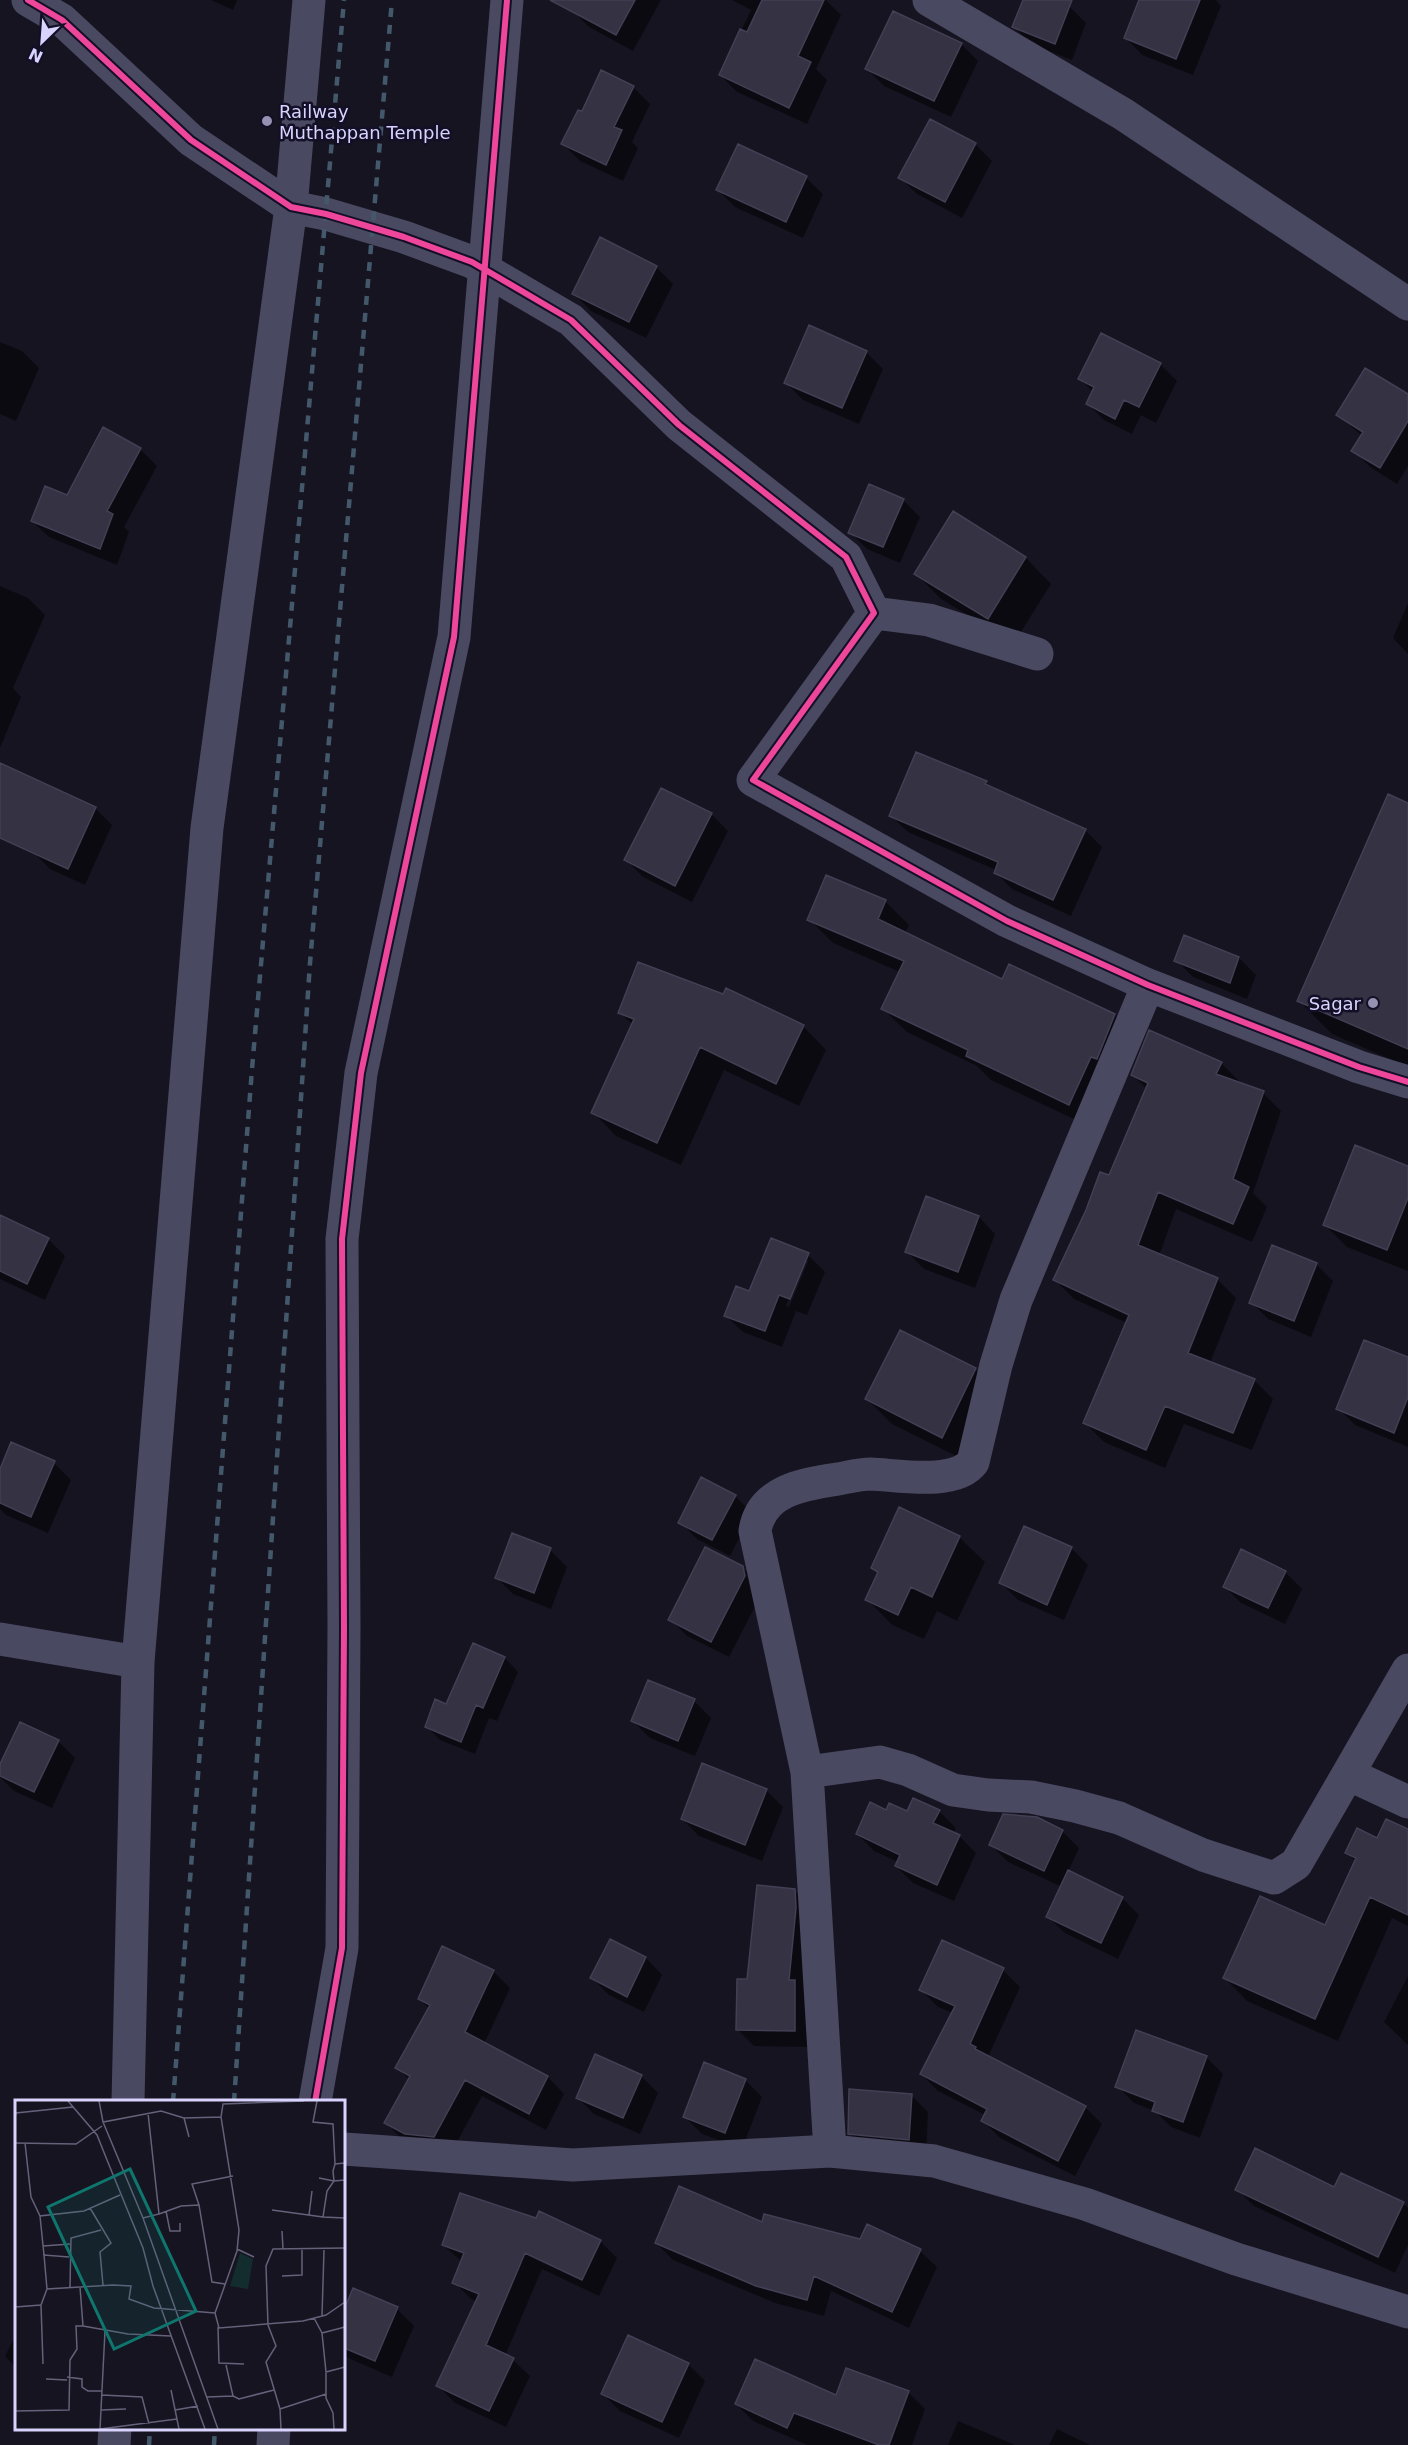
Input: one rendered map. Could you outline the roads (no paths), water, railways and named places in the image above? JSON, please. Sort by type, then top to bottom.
[{"type":"street","points":[[28,0],[63,20],[191,140],[291,207],[326,214],[404,237],[472,262],[571,320],[679,424],[846,557],[874,613]]},
{"type":"street","points":[[128,2100],[138,1662],[207,828],[291,207],[309,0]]},
{"type":"street","points":[[315,2100],[342,1948],[344,1639],[342,1239],[361,1073],[454,637],[507,0]]},
{"type":"street","points":[[929,0],[1123,114],[1408,304]]},
{"type":"street","points":[[874,613],[929,620],[1037,654]]},
{"type":"street","points":[[874,613],[753,780],[1007,921],[1148,985],[1359,1067],[1408,1082]]},
{"type":"street","points":[[830,2151],[807,1772],[755,1531],[757,1519],[762,1510],[779,1494],[808,1483],[868,1474],[918,1478],[954,1474],[966,1471],[973,1462],[990,1386],[1016,1300],[1148,985]]},
{"type":"street","points":[[0,1639],[138,1662]]},
{"type":"street","points":[[807,1772],[880,1762],[908,1770],[953,1790],[1031,1797],[1076,1806],[1119,1818],[1203,1855],[1274,1878],[1296,1864],[1408,1670]]},
{"type":"street","points":[[1348,1774],[1408,1802]]},
{"type":"street","points":[[345,2149],[573,2165],[830,2151],[934,2161],[1085,2204],[1236,2259],[1408,2312]]},
{"type":"street","points":[[114,2445],[115,2430]]},
{"type":"street","points":[[273,2445],[274,2430]]},
{"type":"railway","points":[[173,2100],[252,1069],[344,0]]},
{"type":"railway","points":[[234,2100],[310,963],[392,0]]},
{"type":"railway","points":[[149,2445],[150,2430]]},
{"type":"railway","points":[[214,2445],[215,2430]]},
{"type":"place","name":"Railway Muthappan Temple","points":[[267,121]]},
{"type":"place","name":"Sagar","points":[[1373,1003]]}]
